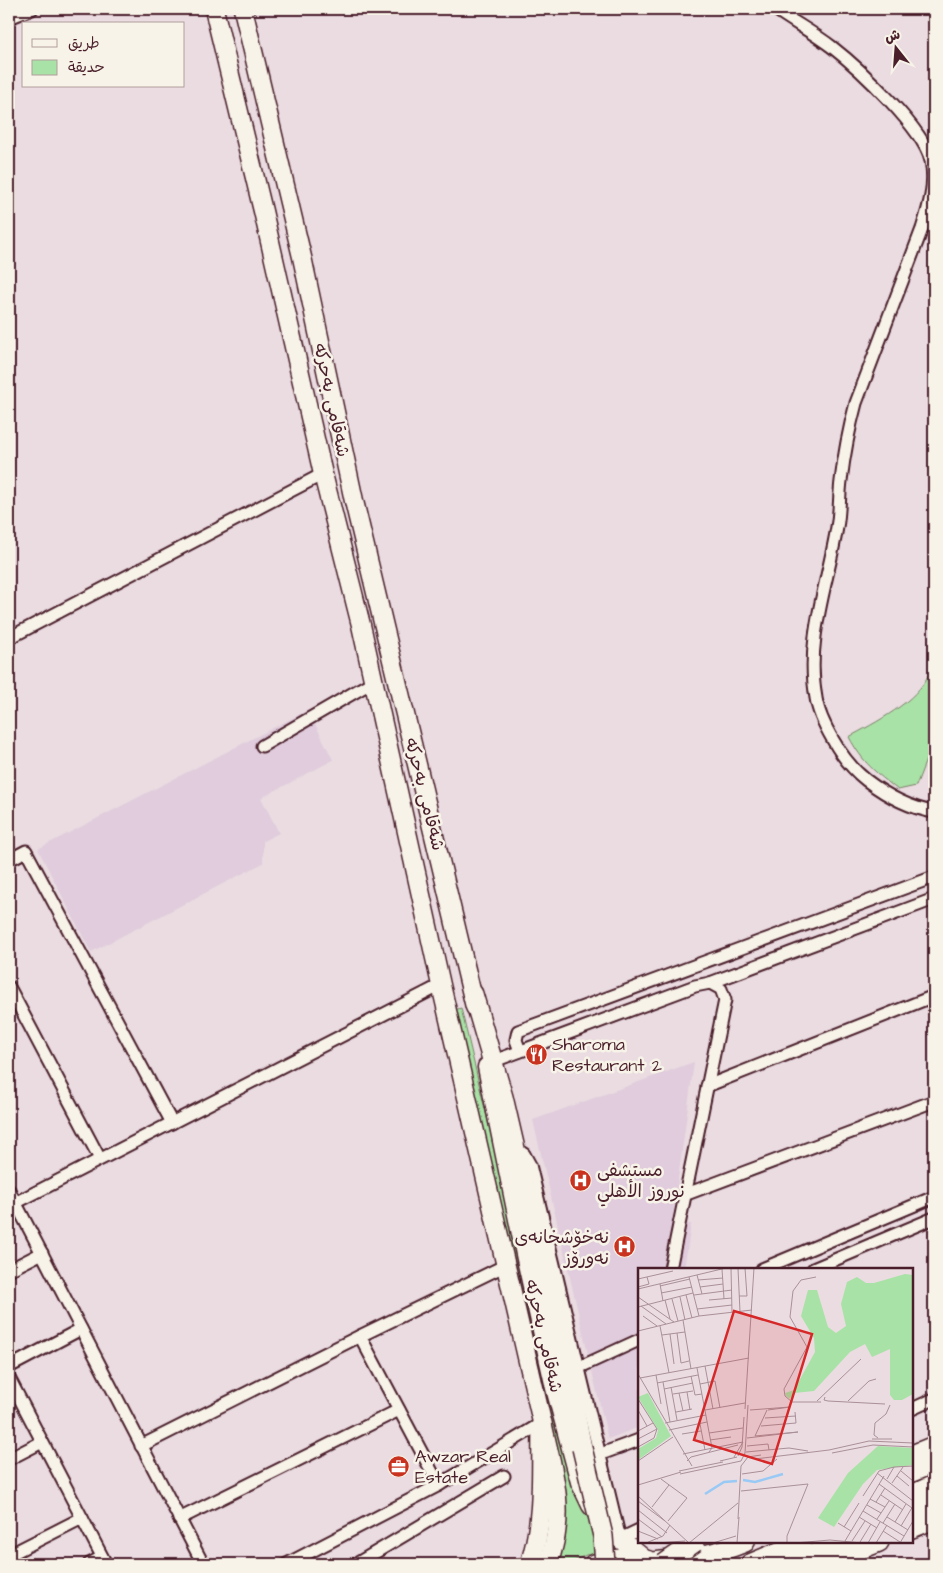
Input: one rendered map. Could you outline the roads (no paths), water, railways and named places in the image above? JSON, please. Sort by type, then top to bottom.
[{"type":"highway","points":[[473,994],[494,1061],[515,1149],[603,1536],[605,1564]]},
{"type":"highway","points":[[530,1564],[540,1520],[542,1423]]},
{"type":"highway","points":[[913,1455],[934,1446]]},
{"type":"highway","points":[[913,1472],[934,1463]]},
{"type":"highway","points":[[913,1495],[934,1485]]},
{"type":"highway","points":[[913,1513],[934,1503]]},
{"type":"highway","points":[[913,1528],[934,1519]]},
{"type":"highway","points":[[655,1562],[693,1543]]},
{"type":"highway","points":[[750,1564],[800,1543]]},
{"type":"highway","points":[[789,1564],[841,1543]]},
{"type":"highway","points":[[824,1564],[876,1543]]},
{"type":"highway","points":[[655,1562],[706,1556],[740,1544]]},
{"type":"highway","points":[[714,1564],[720,1556],[740,1544]]},
{"type":"main road","name":"شەقامی بەحرکە","points":[[214,9],[263,211],[323,474],[374,681],[441,985],[556,1486],[558,1509],[556,1533],[549,1564]]},
{"type":"main road","name":"شەقامی بەحرکە","points":[[243,9],[302,257],[354,501],[473,994],[504,1157],[555,1388],[580,1482],[591,1505],[612,1532],[655,1562]]},
{"type":"main road","points":[[593,1564],[605,1560],[618,1559],[655,1562]]},
{"type":"street","points":[[9,18],[32,9]]},
{"type":"street","points":[[775,9],[831,46],[860,72],[908,121],[924,143],[931,160],[933,175],[931,199],[922,229],[856,404],[849,429],[841,481],[838,525],[816,629],[814,668],[816,699],[828,730],[843,757],[857,773],[884,793],[906,804],[934,812]]},
{"type":"street","points":[[9,638],[323,474]]},
{"type":"street","points":[[262,746],[374,681]]},
{"type":"street","points":[[9,860],[26,851],[172,1123]]},
{"type":"street","points":[[520,1051],[516,1040],[518,1031],[934,877]]},
{"type":"street","points":[[494,1061],[934,899]]},
{"type":"street","points":[[670,1268],[724,1000],[721,989],[710,983]]},
{"type":"street","points":[[15,1203],[441,985]]},
{"type":"street","points":[[9,988],[100,1159]]},
{"type":"street","points":[[707,1086],[934,996]]},
{"type":"street","points":[[684,1195],[933,1104]]},
{"type":"street","points":[[515,1149],[524,1154],[530,1164],[620,1539],[638,1530]]},
{"type":"street","points":[[9,1190],[203,1564]]},
{"type":"street","points":[[764,1268],[934,1197]]},
{"type":"street","points":[[815,1268],[934,1218]]},
{"type":"street","points":[[9,1270],[42,1253]]},
{"type":"street","points":[[141,1446],[506,1265]]},
{"type":"street","points":[[9,1367],[81,1329]]},
{"type":"street","points":[[360,1336],[439,1485]]},
{"type":"street","points":[[580,1367],[638,1340]]},
{"type":"street","points":[[9,1378],[104,1561],[89,1564]]},
{"type":"street","points":[[913,1409],[934,1399]]},
{"type":"street","points":[[179,1519],[399,1410]]},
{"type":"street","points":[[287,1564],[439,1485],[542,1423]]},
{"type":"street","points":[[601,1454],[638,1440]]},
{"type":"street","points":[[9,1459],[42,1442]]},
{"type":"street","points":[[356,1564],[504,1476]]},
{"type":"street","points":[[9,1556],[82,1518]]},
{"type":"place","name":"Sharoma Restaurant 2","points":[[536,1054]]},
{"type":"place","name":"مستشفى نوروز الأهلي","points":[[581,1180]]},
{"type":"place","name":"نەخۆشخانەی نەورۆز","points":[[625,1247]]},
{"type":"place","name":"Awzar Real Estate","points":[[399,1466]]}]
